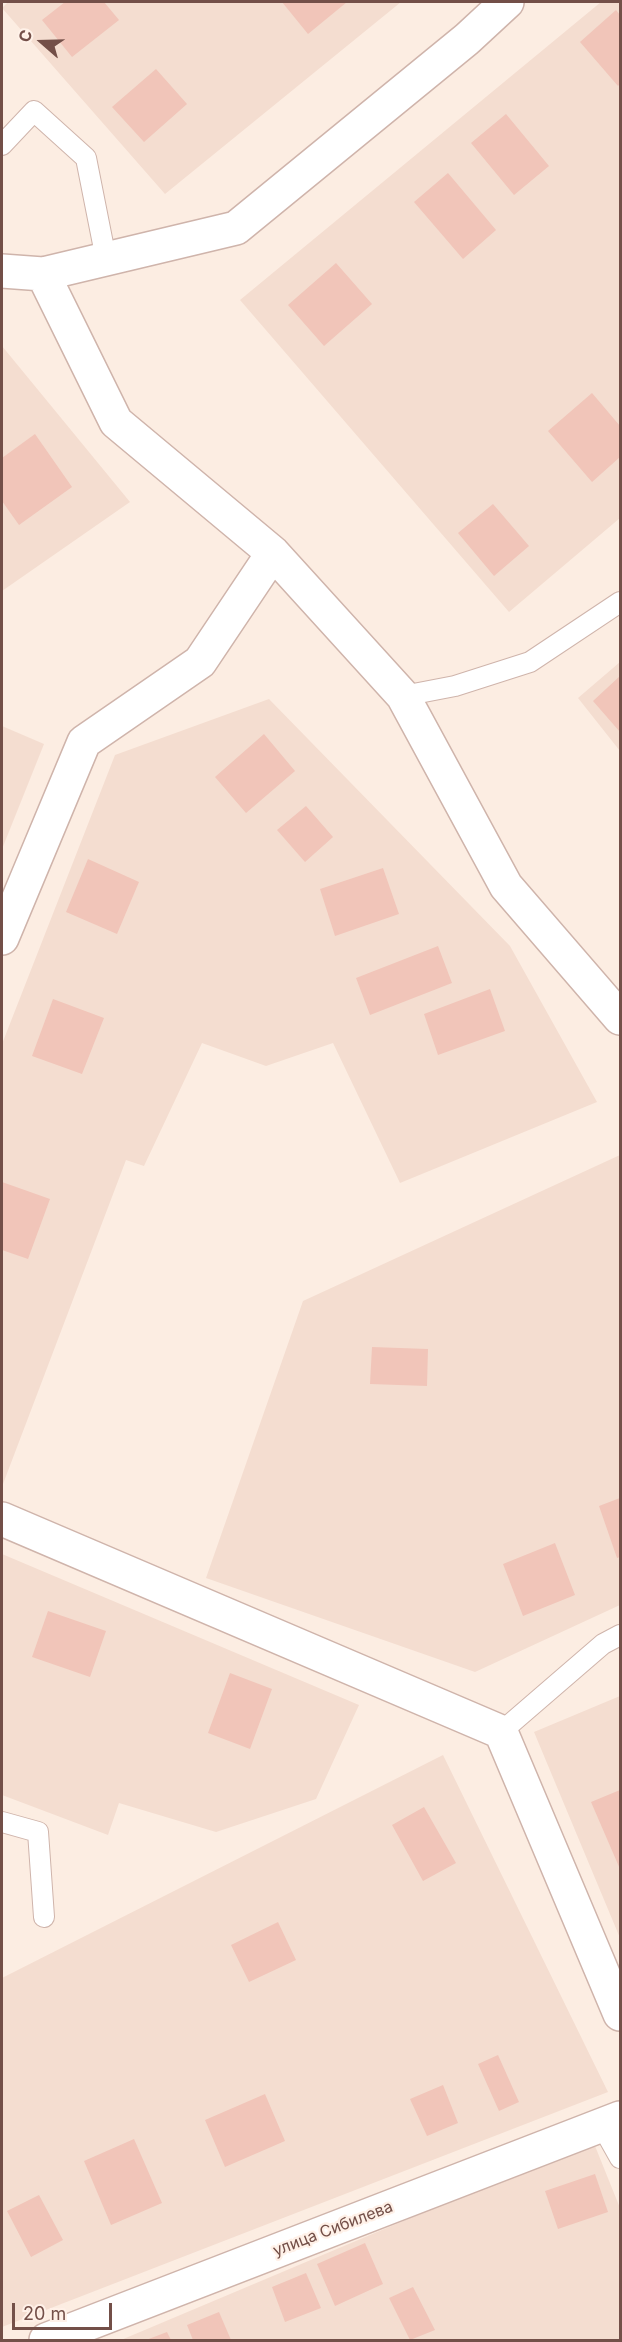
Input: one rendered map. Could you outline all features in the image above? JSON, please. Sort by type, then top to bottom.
[{"type":"street","points":[[2,271],[43,274],[236,228],[467,39],[507,2]]},
{"type":"street","points":[[43,274],[116,422],[273,553],[403,696],[506,886],[621,1018]]},
{"type":"street","points":[[2,938],[84,742],[200,662],[273,553]]},
{"type":"street","points":[[2,1519],[501,1732],[621,2014]]},
{"type":"street","name":"улица Сибилева","points":[[46,2340],[611,2122]]},
{"type":"lane","points":[[2,145],[34,111],[86,158],[106,260]]},
{"type":"lane","points":[[403,696],[455,686],[530,662],[621,602]]},
{"type":"lane","points":[[501,1732],[603,1644],[621,1635]]},
{"type":"lane","points":[[2,1822],[38,1832],[44,1917]]},
{"type":"lane","points":[[611,2122],[621,2158]]},
{"type":"shaded area","points":[[8,2],[401,2],[165,194],[2,8]]},
{"type":"shaded area","points":[[601,2],[620,2],[620,518],[509,612],[240,300]]},
{"type":"shaded area","points":[[2,346],[130,502],[2,591]]},
{"type":"shaded area","points":[[620,662],[620,751],[578,698]]},
{"type":"shaded area","points":[[269,699],[510,946],[597,1102],[400,1183],[333,1043],[266,1066],[202,1043],[144,1166],[126,1160],[3,1484],[2,1044],[115,755]]},
{"type":"shaded area","points":[[2,726],[44,744],[2,849]]},
{"type":"shaded area","points":[[620,1155],[620,1605],[475,1672],[206,1578],[303,1301]]},
{"type":"shaded area","points":[[2,1554],[359,1705],[316,1799],[216,1832],[119,1803],[108,1835],[2,1795]]},
{"type":"shaded area","points":[[620,1696],[620,1938],[534,1732]]},
{"type":"shaded area","points":[[443,1755],[608,2092],[2,2327],[2,1978]]},
{"type":"shaded area","points":[[593,2141],[620,2208],[620,2340],[121,2340]]},
{"type":"building","points":[[65,2],[104,2],[119,20],[72,57],[42,20]]},
{"type":"building","points":[[282,2],[347,2],[308,34]]},
{"type":"building","points":[[616,10],[620,15],[620,84],[618,86],[580,42]]},
{"type":"building","points":[[156,69],[187,104],[144,142],[112,107]]},
{"type":"building","points":[[506,114],[549,166],[514,195],[471,143]]},
{"type":"building","points":[[448,173],[496,230],[463,259],[414,202]]},
{"type":"building","points":[[336,263],[372,304],[324,346],[288,305]]},
{"type":"building","points":[[592,393],[620,426],[620,457],[592,482],[548,431]]},
{"type":"building","points":[[35,434],[72,487],[19,525],[2,501],[2,458]]},
{"type":"building","points":[[493,504],[529,546],[494,576],[458,533]]},
{"type":"building","points":[[620,676],[620,732],[593,701]]},
{"type":"building","points":[[264,734],[295,771],[246,813],[215,777]]},
{"type":"building","points":[[306,806],[333,837],[305,862],[277,830]]},
{"type":"building","points":[[88,859],[139,882],[117,934],[66,912]]},
{"type":"building","points":[[383,868],[399,914],[335,936],[320,889]]},
{"type":"building","points":[[438,946],[452,983],[370,1015],[356,978]]},
{"type":"building","points":[[490,989],[505,1031],[438,1055],[424,1014]]},
{"type":"building","points":[[53,999],[104,1018],[82,1074],[32,1056]]},
{"type":"building","points":[[2,1182],[50,1199],[28,1259],[2,1250]]},
{"type":"building","points":[[372,1347],[428,1349],[427,1386],[370,1384]]},
{"type":"building","points":[[620,1498],[620,1557],[617,1558],[599,1506]]},
{"type":"building","points":[[555,1543],[575,1595],[523,1616],[503,1564]]},
{"type":"building","points":[[48,1611],[106,1631],[90,1677],[32,1657]]},
{"type":"building","points":[[230,1673],[272,1689],[250,1749],[208,1733]]},
{"type":"building","points":[[620,1790],[620,1869],[591,1802]]},
{"type":"building","points":[[424,1807],[456,1863],[423,1881],[392,1825]]},
{"type":"building","points":[[278,1922],[296,1960],[249,1982],[231,1945]]},
{"type":"building","points":[[498,2055],[519,2102],[499,2111],[478,2064]]},
{"type":"building","points":[[443,2085],[458,2123],[427,2136],[410,2099]]},
{"type":"building","points":[[265,2094],[285,2141],[225,2167],[205,2120]]},
{"type":"building","points":[[134,2139],[162,2203],[111,2225],[84,2161]]},
{"type":"building","points":[[595,2174],[608,2212],[558,2229],[545,2191]]},
{"type":"building","points":[[39,2195],[63,2240],[31,2257],[7,2211]]},
{"type":"building","points":[[365,2243],[383,2284],[335,2306],[317,2264]]},
{"type":"building","points":[[306,2273],[321,2308],[285,2322],[272,2287]]},
{"type":"building","points":[[413,2287],[435,2330],[410,2340],[389,2298]]},
{"type":"building","points":[[219,2312],[231,2340],[193,2340],[187,2325]]},
{"type":"building","points":[[167,2332],[171,2340],[146,2340]]}]
